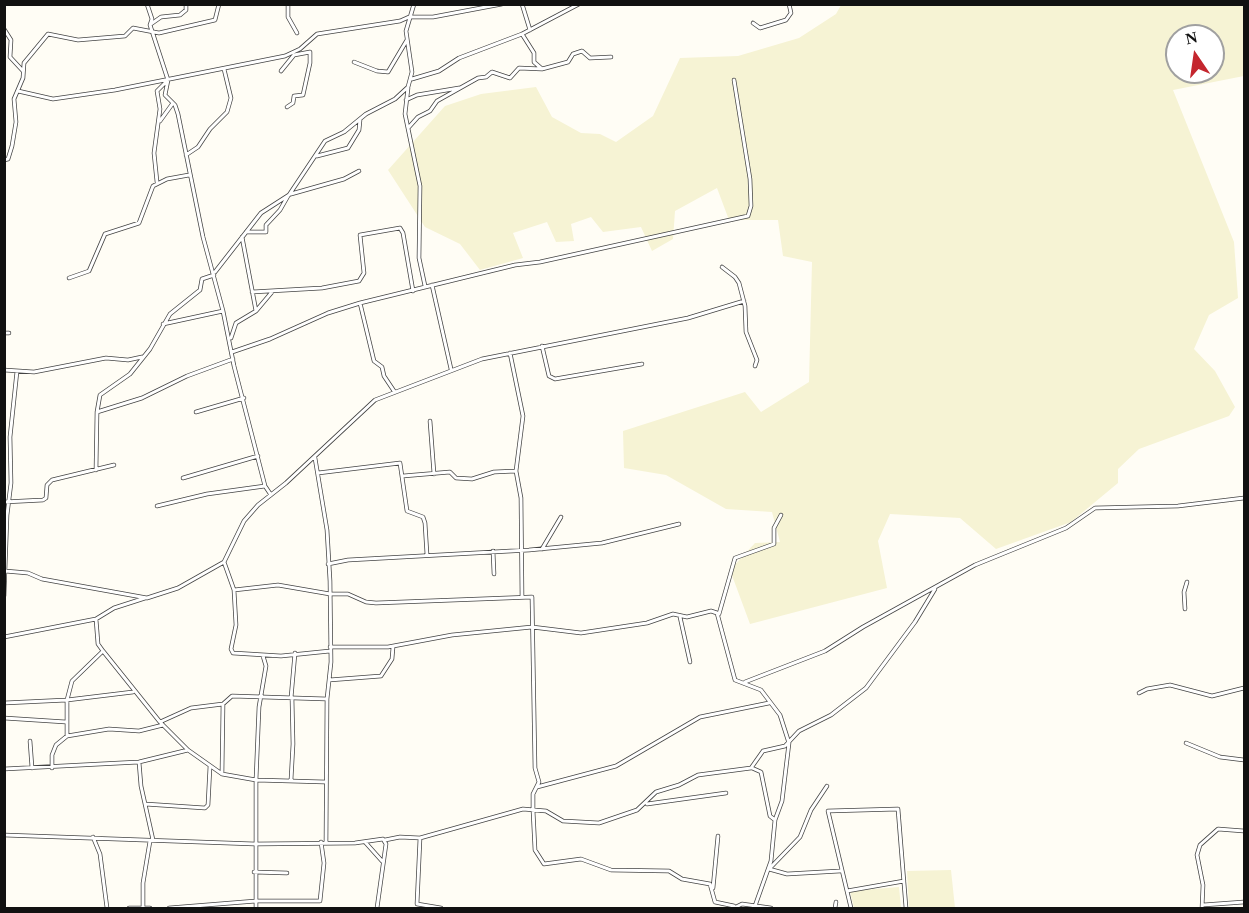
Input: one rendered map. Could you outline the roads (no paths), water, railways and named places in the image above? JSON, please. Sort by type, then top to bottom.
[{"type":"street","points":[[147,4],[152,19],[150,25],[168,80],[165,95],[173,103],[178,114],[189,175],[233,359],[265,486],[271,495]]},
{"type":"street","points":[[150,25],[161,17],[180,15],[186,10],[186,4]]},
{"type":"street","points":[[4,160],[8,159],[12,146],[16,122],[14,99],[24,72],[25,62],[50,33],[78,40],[125,36],[133,28],[159,33],[215,20],[219,4]]},
{"type":"street","points":[[288,4],[288,17],[297,33]]},
{"type":"street","points":[[414,4],[409,16],[407,40],[411,79],[405,100],[420,186],[419,258],[425,286]]},
{"type":"street","points":[[18,91],[53,99],[168,80],[285,56],[300,49],[317,34],[400,21],[409,16],[433,16],[502,4]]},
{"type":"street","points":[[522,4],[530,30]]},
{"type":"street","points":[[411,79],[439,71],[459,58],[522,34],[579,4]]},
{"type":"street","points":[[753,23],[760,28],[786,20],[791,13],[789,4]]},
{"type":"street","points":[[4,29],[10,38],[10,57],[24,72]]},
{"type":"street","points":[[522,34],[534,53],[534,62],[542,69]]},
{"type":"street","points":[[354,62],[377,71],[388,72],[407,40]]},
{"type":"street","points":[[409,127],[430,111],[437,101],[492,72],[510,78],[519,68],[542,69],[568,62],[573,54],[582,51],[590,58],[611,57]]},
{"type":"street","points":[[281,71],[294,55],[310,52],[303,95],[294,96],[292,103],[287,107]]},
{"type":"street","points":[[186,155],[198,147],[210,129],[227,112],[231,98],[224,69]]},
{"type":"street","points":[[157,182],[154,153],[159,123],[157,91],[168,80]]},
{"type":"street","points":[[232,352],[270,339],[328,313],[360,303],[515,265],[540,262],[748,216],[751,206],[750,179],[734,80]]},
{"type":"street","points":[[243,234],[266,232],[266,225],[280,210],[325,141],[344,132],[360,118],[396,99],[408,87]]},
{"type":"street","points":[[405,100],[417,94],[461,87]]},
{"type":"street","points":[[159,123],[173,103]]},
{"type":"street","points":[[317,156],[348,148],[359,130],[360,118]]},
{"type":"street","points":[[96,470],[97,412],[103,391],[125,379],[143,357],[170,314],[200,290],[202,279],[214,274],[261,213],[288,195],[344,179],[359,171]]},
{"type":"street","points":[[69,278],[89,271],[108,232],[139,223],[150,191],[157,182],[189,175]]},
{"type":"street","points":[[252,292],[322,288],[359,281],[364,273],[360,235],[400,228],[403,233],[413,291]]},
{"type":"street","points":[[243,234],[256,311]]},
{"type":"street","points":[[722,267],[737,279],[744,301],[745,329],[757,360],[755,366]]},
{"type":"street","points":[[432,285],[451,369]]},
{"type":"street","points":[[230,339],[236,322],[256,311],[272,292]]},
{"type":"street","points":[[4,637],[96,619],[114,608],[178,588],[224,562],[244,521],[315,458],[330,440],[375,400],[393,391],[419,384],[451,369],[510,353],[688,318],[744,301]]},
{"type":"street","points":[[360,303],[374,361],[382,367],[384,376],[393,391]]},
{"type":"street","points":[[164,324],[223,311]]},
{"type":"street","points":[[542,346],[549,376],[555,379],[642,364]]},
{"type":"street","points":[[510,353],[523,416],[516,471],[521,498],[522,597]]},
{"type":"street","points":[[4,370],[34,372],[106,358],[135,360],[143,357]]},
{"type":"street","points":[[97,412],[142,398],[187,376],[233,359]]},
{"type":"street","points":[[4,596],[6,502],[11,483],[10,436],[16,371]]},
{"type":"street","points":[[196,412],[243,398]]},
{"type":"street","points":[[430,421],[434,474]]},
{"type":"street","points":[[4,436],[10,436]]},
{"type":"street","points":[[183,478],[258,456]]},
{"type":"street","points":[[315,458],[327,530],[330,594],[326,842]]},
{"type":"street","points":[[318,473],[400,463],[407,511],[423,517],[425,523],[427,555]]},
{"type":"street","points":[[6,502],[43,500],[46,498],[47,485],[52,480],[114,465]]},
{"type":"street","points":[[403,476],[450,472],[456,478],[472,479],[494,472],[516,471]]},
{"type":"street","points":[[157,506],[207,494],[265,486]]},
{"type":"street","points":[[742,682],[819,654],[989,558],[1066,528],[1098,507],[1179,506],[1245,498]]},
{"type":"street","points":[[756,907],[770,869],[775,820],[782,801],[789,743],[780,716],[761,690],[734,677],[719,614],[735,558],[774,543],[774,528],[781,515]]},
{"type":"street","points":[[542,549],[561,517]]},
{"type":"street","points":[[328,564],[427,555],[542,549],[617,541],[679,524]]},
{"type":"street","points":[[492,551],[494,574]]},
{"type":"street","points":[[224,562],[234,590],[236,626],[231,651],[235,655],[263,656],[330,649],[393,647],[452,635],[532,627],[581,633],[647,622],[673,614],[680,617],[711,611],[719,614]]},
{"type":"street","points":[[5,570],[147,598]]},
{"type":"street","points":[[1185,609],[1184,592],[1187,582]]},
{"type":"street","points":[[234,590],[278,585],[330,594],[348,594],[366,602],[376,603],[530,597],[534,601],[532,627],[535,768],[538,782],[532,794],[535,850],[544,864],[581,859],[618,871],[662,870],[682,879],[708,883],[712,888]]},
{"type":"street","points":[[751,768],[763,751],[789,743],[799,730],[831,715],[866,688],[915,622],[935,589]]},
{"type":"street","points":[[680,617],[690,662]]},
{"type":"street","points":[[96,619],[98,644],[134,692],[188,750],[210,766],[222,774],[256,780],[326,782]]},
{"type":"street","points":[[329,680],[381,676],[392,659],[393,647]]},
{"type":"street","points":[[67,736],[67,700],[72,681],[103,651]]},
{"type":"street","points":[[291,780],[293,744],[291,698],[296,653]]},
{"type":"street","points":[[256,909],[256,780],[261,696],[266,666],[263,656]]},
{"type":"street","points":[[1138,693],[1170,685],[1212,696],[1245,688]]},
{"type":"street","points":[[4,703],[67,700],[134,692]]},
{"type":"street","points":[[52,768],[52,754],[56,746],[67,736],[109,729],[140,731],[191,708],[223,704],[232,696],[327,699]]},
{"type":"street","points":[[536,788],[616,766],[700,717],[770,703]]},
{"type":"street","points":[[222,774],[223,704]]},
{"type":"street","points":[[4,718],[66,722]]},
{"type":"street","points":[[30,741],[32,768]]},
{"type":"street","points":[[1186,743],[1220,757],[1245,760]]},
{"type":"street","points":[[4,769],[139,762],[188,750]]},
{"type":"street","points":[[139,762],[151,840],[143,883],[143,908]]},
{"type":"street","points":[[146,804],[205,808],[208,804],[210,766]]},
{"type":"street","points":[[647,804],[656,792],[679,785],[698,775],[759,769],[770,816],[775,820]]},
{"type":"street","points":[[770,869],[800,837],[811,810],[827,786]]},
{"type":"street","points":[[4,835],[255,844],[365,842],[400,837],[420,838],[516,810],[546,811],[562,821],[587,824],[607,822],[647,804],[726,793]]},
{"type":"street","points":[[851,909],[840,871],[828,811],[898,809],[906,909]]},
{"type":"street","points":[[1245,831],[1218,829],[1200,845],[1197,855],[1203,907],[1245,902]]},
{"type":"street","points":[[718,836],[712,888],[715,902],[734,907],[771,909]]},
{"type":"street","points":[[93,837],[100,855],[107,909]]},
{"type":"street","points":[[420,838],[417,904],[421,907],[441,909]]},
{"type":"street","points":[[377,909],[385,840]]},
{"type":"street","points":[[320,909],[324,863],[321,842]]},
{"type":"street","points":[[365,842],[383,862]]},
{"type":"street","points":[[770,869],[787,874],[840,871]]},
{"type":"street","points":[[255,872],[287,873]]},
{"type":"street","points":[[846,891],[904,881]]},
{"type":"street","points":[[169,909],[256,901],[320,900]]},
{"type":"street","points":[[835,909],[836,902]]},
{"type":"street","points":[[129,909],[150,909]]}]
